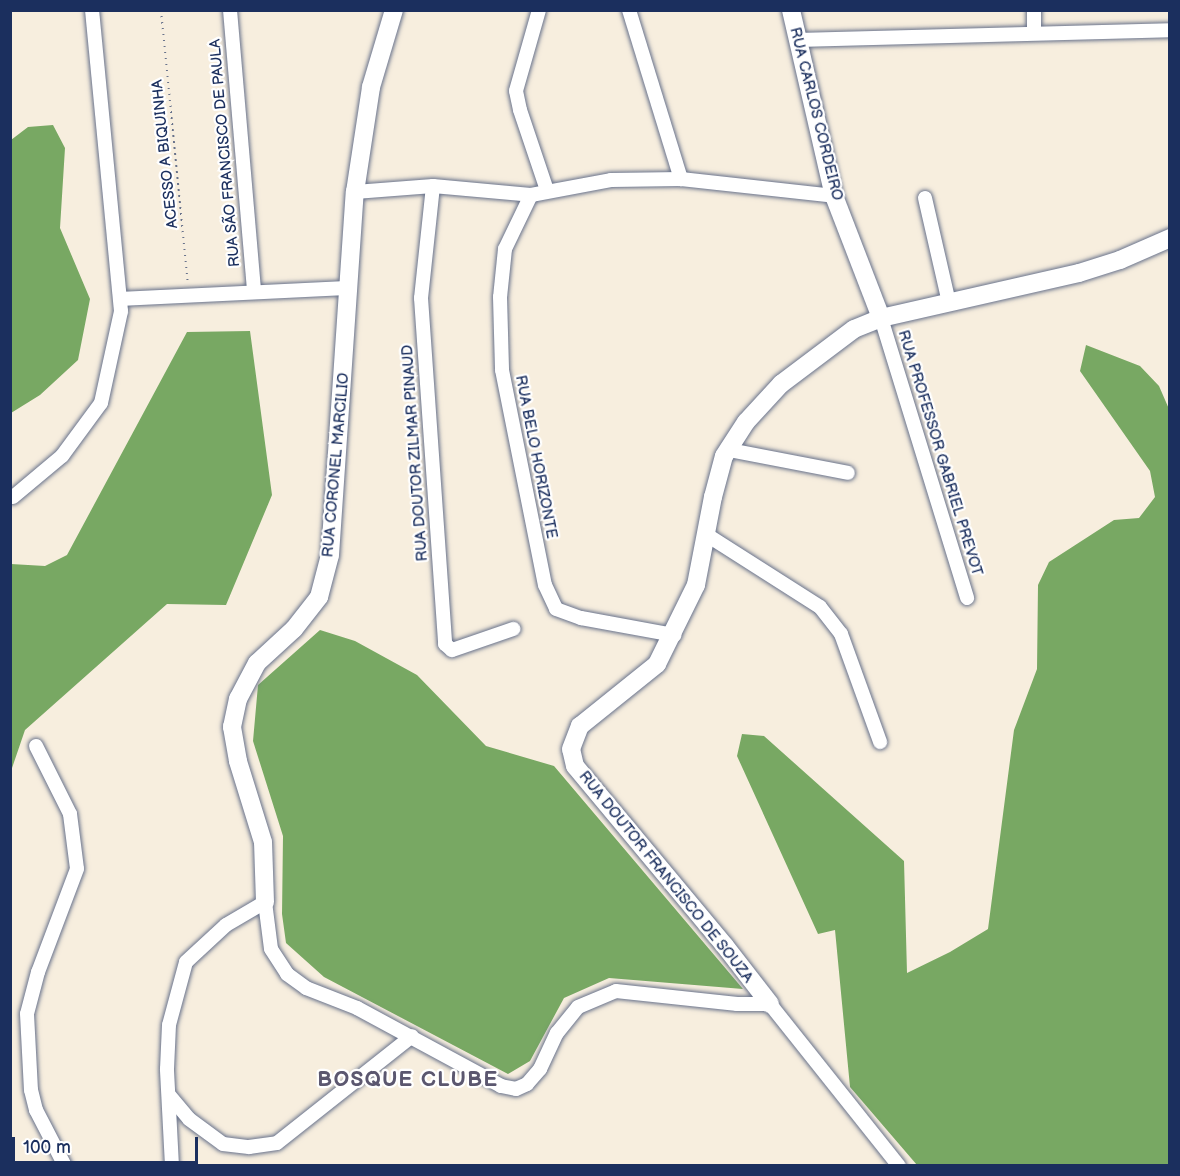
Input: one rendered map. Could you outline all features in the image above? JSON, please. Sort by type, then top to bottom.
[{"type":"street","points":[[13,497],[62,456],[101,403],[121,311],[92,10]]},
{"type":"street","name":"RUA SÃO FRANCISCO DE PAULA","points":[[230,10],[254,292]]},
{"type":"street","name":"RUA CORONEL MARCILIO","points":[[394,10],[371,87],[355,192],[330,555],[319,597],[294,629],[257,663],[238,699],[232,727],[238,761],[263,842],[265,902],[271,949],[287,974],[306,988],[357,1008],[501,1086],[516,1089],[527,1084],[540,1069],[557,1033],[578,1007],[616,991],[737,1004],[770,1004]]},
{"type":"street","points":[[538,10],[516,91],[520,110],[547,190]]},
{"type":"street","points":[[629,10],[681,179]]},
{"type":"street","name":"RUA CARLOS CORDEIRO","points":[[791,10],[834,196],[881,318]]},
{"type":"street","points":[[1034,10],[1034,33]]},
{"type":"street","points":[[797,40],[1170,30]]},
{"type":"street","points":[[355,192],[433,186],[531,195],[547,190],[611,180],[681,179],[834,196]]},
{"type":"street","name":"RUA DOUTOR ZILMAR PINAUD","points":[[433,186],[421,298],[445,644],[452,650],[513,629]]},
{"type":"street","name":"RUA BELO HORIZONTE","points":[[531,195],[504,249],[500,297],[502,370],[545,585],[556,609],[581,618],[674,635]]},
{"type":"street","points":[[925,198],[949,303]]},
{"type":"street","name":"RUA DOUTOR FRANCISCO DE SOUZA","points":[[899,1166],[725,946],[575,766],[572,749],[580,726],[657,664],[674,635],[696,585],[713,497],[729,450],[746,422],[781,384],[854,329],[881,318],[1079,273],[1120,260],[1170,238]]},
{"type":"street","points":[[121,299],[350,288]]},
{"type":"street","name":"RUA PROFESSOR GABRIEL PREVOT","points":[[881,318],[967,598]]},
{"type":"street","points":[[729,450],[848,472]]},
{"type":"street","points":[[707,535],[820,607],[841,634],[880,742]]},
{"type":"street","points":[[36,746],[70,814],[77,870],[38,972],[27,1014],[33,1100],[65,1166]]},
{"type":"street","points":[[172,1166],[167,1069],[170,1025],[186,962],[226,924],[265,902]]},
{"type":"street","points":[[169,1095],[189,1119],[222,1144],[249,1147],[277,1143],[412,1036]]},
{"type":"path","name":"ACESSO A BIQUINHA","points":[[161,10],[190,296]]},
{"type":"green space","points":[[53,125],[65,148],[60,228],[90,299],[78,360],[40,395],[11,413],[11,140],[28,127]]},
{"type":"green space","points":[[250,331],[272,495],[226,605],[167,604],[25,730],[11,771],[11,564],[45,566],[67,555],[187,332]]},
{"type":"green space","points":[[1086,345],[1140,366],[1159,386],[1169,409],[1169,1165],[917,1165],[850,1087],[835,930],[818,934],[737,756],[742,734],[764,736],[904,861],[907,973],[950,952],[988,929],[1014,730],[1037,669],[1038,585],[1049,562],[1114,520],[1139,518],[1155,497],[1150,471],[1080,371]]},
{"type":"green space","points":[[320,630],[355,641],[417,675],[486,746],[554,766],[743,989],[609,978],[564,998],[530,1061],[508,1074],[324,977],[286,943],[282,914],[283,836],[253,741],[258,685]]},
{"type":"district","name":"BOSQUE CLUBE","points":[[408,1080]]}]
